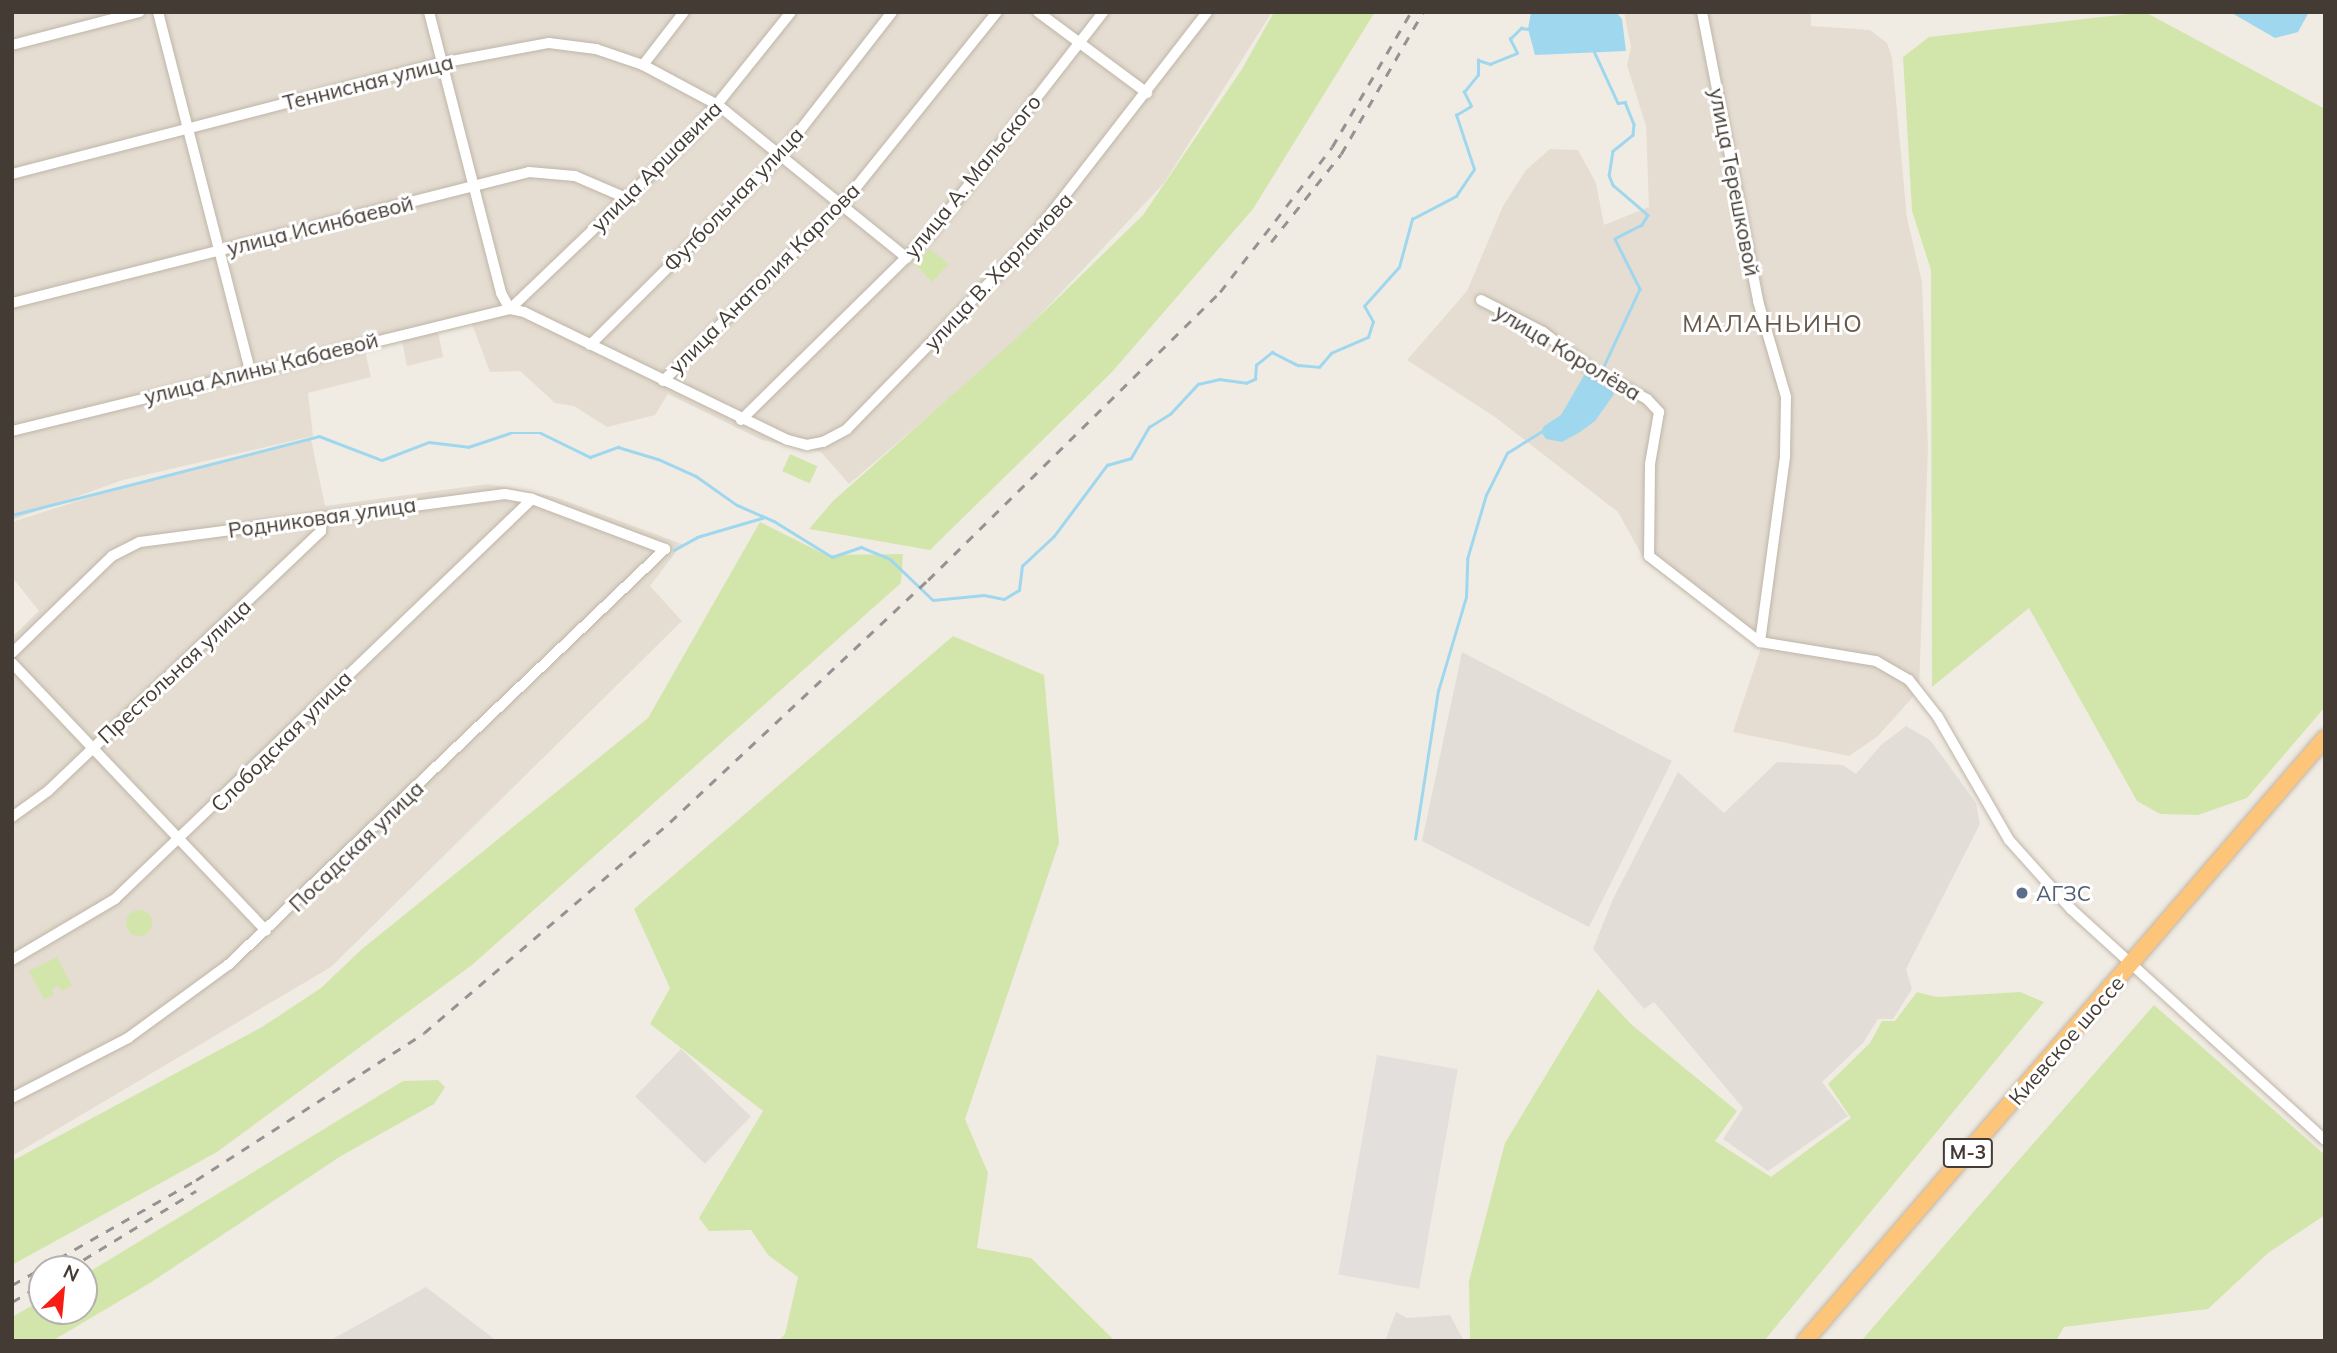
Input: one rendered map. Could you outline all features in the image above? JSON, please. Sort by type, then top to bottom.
[{"type":"highway","name":"Киевское шоссе","points":[[1805,1341],[2325,738]]},
{"type":"street","points":[[12,45],[141,12]]},
{"type":"street","points":[[158,12],[250,371]]},
{"type":"street","points":[[429,12],[501,293],[510,309]]},
{"type":"street","points":[[643,65],[684,12]]},
{"type":"street","name":"улица Аршавина","points":[[510,309],[718,105],[790,12]]},
{"type":"street","name":"Футбольная улица","points":[[590,345],[780,156],[892,12]]},
{"type":"street","name":"улица Анатолия Карпова","points":[[663,381],[841,206],[998,12]]},
{"type":"street","points":[[1038,12],[1147,93]]},
{"type":"street","name":"улица А. Мальского","points":[[741,420],[907,258],[1103,12]]},
{"type":"street","name":"улица В. Харламова","points":[[510,309],[524,312],[741,420],[807,445],[847,429],[1028,243],[1147,93],[1207,12]]},
{"type":"street","name":"улица Терешковой","points":[[1702,12],[1758,301],[1786,397],[1785,457],[1760,642]]},
{"type":"street","name":"Теннисная улица","points":[[12,174],[442,63],[549,43],[596,49],[643,65],[718,105],[907,258]]},
{"type":"street","name":"улица Исинбаевой","points":[[12,303],[529,172],[552,172],[604,185],[626,198]]},
{"type":"street","name":"улица Королёва","points":[[1481,300],[1543,332],[1592,370],[1647,399],[1659,412],[1650,464],[1649,556],[1760,642]]},
{"type":"street","name":"улица Алины Кабаевой","points":[[12,431],[510,309]]},
{"type":"street","name":"Родниковая улица","points":[[12,653],[126,546],[505,494],[532,499],[665,549]]},
{"type":"street","name":"Слободская улица","points":[[12,960],[115,899],[181,841],[532,499]]},
{"type":"street","name":"Престольная улица","points":[[12,817],[48,791],[321,531],[322,517]]},
{"type":"street","name":"Посадская улица","points":[[12,1098],[128,1038],[228,965],[665,549]]},
{"type":"street","points":[[1760,642],[1876,661],[1909,680],[1938,717],[2009,840],[2094,932],[2325,1140]]},
{"type":"street","points":[[12,663],[266,931]]},
{"type":"shaded area","points":[[12,12],[1272,12],[1164,183],[1011,346],[849,484],[821,452],[762,440],[668,394],[655,415],[607,427],[574,406],[555,403],[520,371],[490,372],[472,324],[438,332],[443,357],[407,366],[402,341],[365,351],[371,377],[308,393],[313,436],[123,480],[12,520]]},
{"type":"shaded area","points":[[1624,12],[1811,12],[1811,26],[1870,30],[1887,43],[1892,58],[1907,218],[1922,282],[1928,448],[1919,690],[1878,736],[1849,756],[1733,732],[1761,648],[1645,561],[1618,512],[1495,417],[1407,360],[1467,291],[1503,206],[1526,170],[1550,149],[1578,150],[1596,183],[1604,225],[1649,207],[1646,126],[1627,65],[1631,47]]},
{"type":"shaded area","points":[[311,439],[325,506],[488,484],[555,497],[682,544],[650,586],[682,621],[331,967],[12,1156],[12,637],[39,611],[12,577],[12,522],[100,494]]},
{"type":"shaded area","points":[[1462,652],[1672,761],[1589,927],[1422,841]]},
{"type":"shaded area","points":[[1906,726],[1930,740],[1976,803],[1980,824],[1906,969],[1912,989],[1893,1019],[1878,1019],[1863,1043],[1822,1082],[1848,1116],[1768,1171],[1723,1139],[1743,1108],[1654,1002],[1644,1009],[1593,949],[1612,901],[1678,772],[1724,813],[1777,762],[1843,765],[1856,774],[1881,745]]},
{"type":"shaded area","points":[[681,1049],[751,1116],[705,1164],[635,1096]]},
{"type":"shaded area","points":[[1377,1055],[1458,1069],[1419,1289],[1338,1275]]},
{"type":"shaded area","points":[[426,1287],[497,1341],[329,1341]]},
{"type":"shaded area","points":[[1396,1312],[1407,1318],[1450,1315],[1464,1341],[1385,1341]]},
{"type":"green space","points":[[1274,12],[1375,12],[1253,209],[1112,372],[930,550],[809,529],[833,501],[1020,335],[1143,215],[1242,69]]},
{"type":"green space","points":[[2145,12],[2325,109],[2325,707],[2247,798],[2198,815],[2160,814],[2137,801],[2029,608],[1932,687],[1931,270],[1912,211],[1903,57],[1929,37]]},
{"type":"green space","points":[[930,249],[949,264],[932,282],[915,264]]},
{"type":"green space","points":[[790,454],[817,466],[810,484],[782,471]]},
{"type":"green space","points":[[760,522],[826,555],[903,554],[901,583],[472,965],[217,1152],[12,1265],[12,1161],[262,1027],[321,988],[362,949],[648,718]]},
{"type":"green space","points":[[953,636],[1044,675],[1059,843],[965,1119],[988,1173],[977,1248],[1031,1258],[1115,1341],[778,1341],[785,1334],[798,1277],[768,1255],[751,1230],[709,1231],[699,1218],[763,1111],[650,1024],[670,988],[634,909]]},
{"type":"green space","points":[[139,910],[148,914],[152,923],[148,932],[139,936],[130,932],[126,923],[130,914]]},
{"type":"green space","points":[[57,957],[72,986],[62,991],[58,986],[52,989],[54,995],[44,1000],[29,971]]},
{"type":"green space","points":[[1598,989],[1632,1025],[1737,1111],[1715,1141],[1771,1177],[1851,1118],[1828,1084],[1870,1043],[1882,1021],[1895,1021],[1917,992],[1937,997],[2020,992],[2044,1002],[1764,1341],[1470,1341],[1469,1281],[1505,1143]]},
{"type":"green space","points":[[2154,1005],[2325,1155],[2325,1215],[2268,1253],[2208,1309],[2064,1327],[2056,1341],[1861,1341]]},
{"type":"green space","points":[[438,1080],[445,1087],[434,1104],[341,1156],[150,1283],[98,1314],[98,1266],[403,1081]]},
{"type":"green space","points":[[28,1308],[28,1325],[79,1325],[52,1341],[12,1341],[12,1317]]},
{"type":"water","points":[[1531,12],[1616,12],[1622,19],[1626,51],[1535,55],[1528,29]]},
{"type":"water","points":[[2230,12],[2309,12],[2298,32],[2275,38]]},
{"type":"water","points":[[1586,372],[1607,382],[1614,394],[1595,421],[1580,432],[1562,442],[1546,439],[1541,432],[1544,426],[1561,415]]},
{"type":"waterway","points":[[12,515],[319,436],[382,460],[429,442],[468,447],[510,433],[541,433],[590,457],[618,447],[658,459],[696,476],[737,505],[774,521],[832,557],[861,547],[890,559],[933,600],[984,595],[1004,599],[1019,590],[1022,566],[1054,536],[1107,465],[1131,458],[1149,427],[1170,414],[1198,384],[1219,379],[1246,383],[1255,379],[1256,365],[1272,352],[1298,365],[1319,367],[1331,353],[1368,337],[1373,322],[1364,306],[1399,267],[1412,219],[1456,196],[1474,169],[1456,115],[1471,106],[1464,92],[1478,75],[1478,60],[1490,64],[1517,53],[1510,39],[1521,28],[1528,29]]},
{"type":"waterway","points":[[1594,51],[1618,103],[1625,102],[1634,124],[1633,135],[1613,151],[1609,175],[1613,185],[1648,215],[1642,225],[1615,239],[1640,289],[1601,373]]},
{"type":"waterway","points":[[1415,839],[1438,691],[1466,597],[1467,559],[1486,495],[1507,453],[1541,432]]},
{"type":"waterway","points":[[674,550],[697,537],[762,518]]},
{"type":"railway","points":[[12,1285],[196,1180],[424,1033],[670,822],[928,580],[1220,292],[1332,147],[1411,12]]},
{"type":"railway","points":[[1271,242],[1341,154],[1423,12]]},
{"type":"railway","points":[[91,1255],[196,1191]]},
{"type":"railway","points":[[12,1302],[28,1292]]},
{"type":"place","name":"АГЗС","points":[[2022,893]]},
{"type":"district","name":"МАЛАНЬИНО","points":[[1773,324]]}]
